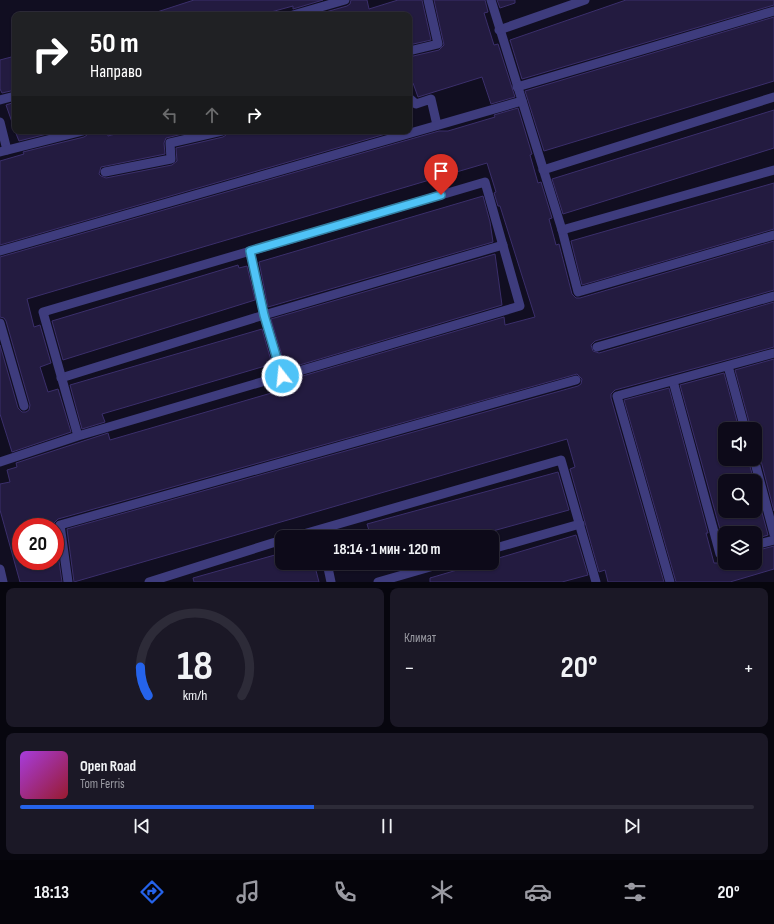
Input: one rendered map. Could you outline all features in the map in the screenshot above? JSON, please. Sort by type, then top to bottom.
[{"type":"lane","points":[[303,12],[345,0]]},
{"type":"lane","points":[[412,50],[438,44],[428,0]]},
{"type":"lane","points":[[491,0],[499,30],[562,230],[578,292],[774,235]]},
{"type":"lane","points":[[499,30],[585,0]]},
{"type":"lane","points":[[517,88],[774,11]]},
{"type":"lane","points":[[0,100],[12,97]]},
{"type":"lane","points":[[543,170],[774,97]]},
{"type":"lane","points":[[412,101],[416,104],[431,99],[437,125]]},
{"type":"lane","points":[[412,132],[522,101]]},
{"type":"lane","points":[[0,122],[4,151],[71,134]]},
{"type":"lane","points":[[105,172],[170,159],[170,143],[209,134]]},
{"type":"lane","points":[[0,251],[406,134]]},
{"type":"lane","points":[[562,230],[774,170]]},
{"type":"lane","points":[[0,462],[78,436],[520,306],[485,182],[43,312],[78,436]]},
{"type":"lane","points":[[61,378],[264,315],[503,245]]},
{"type":"lane","points":[[250,251],[264,315],[282,376]]},
{"type":"lane","points":[[597,347],[774,296]]},
{"type":"lane","points":[[0,323],[24,406]]},
{"type":"lane","points":[[670,582],[617,396],[774,353]]},
{"type":"lane","points":[[728,366],[743,422]]},
{"type":"lane","points":[[68,582],[60,525],[576,380]]},
{"type":"lane","points":[[673,381],[718,547]]},
{"type":"lane","points":[[331,530],[561,460],[596,582]]},
{"type":"lane","points":[[756,466],[774,534]]},
{"type":"lane","points":[[499,547],[580,524]]},
{"type":"lane","points":[[762,543],[774,540]]},
{"type":"lane","points":[[149,582],[275,542]]},
{"type":"lane","points":[[0,569],[3,582]]},
{"type":"lane","points":[[328,570],[331,582]]},
{"type":"lane","points":[[378,582],[420,570]]},
{"type":"building","points":[[194,0],[323,0],[293,9],[293,6],[271,12],[157,12]]},
{"type":"building","points":[[351,0],[367,0],[369,9],[398,0],[422,0],[431,40],[412,44],[412,12],[326,12],[350,4]]},
{"type":"building","points":[[434,0],[485,0],[488,12],[484,13],[494,45],[498,44],[515,97],[491,104],[482,77],[418,97],[412,83],[412,56],[439,50],[444,45]]},
{"type":"building","points":[[497,0],[515,0],[515,3],[500,8]]},
{"type":"building","points":[[626,0],[774,0],[774,5],[522,79],[510,40]]},
{"type":"building","points":[[774,17],[774,81],[544,151],[525,91]]},
{"type":"building","points":[[12,57],[12,91],[2,93],[0,89],[0,60]]},
{"type":"building","points":[[12,103],[12,122],[6,105]]},
{"type":"building","points":[[518,108],[532,154],[530,155],[538,183],[541,182],[552,218],[549,219],[556,245],[559,244],[572,294],[576,298],[774,241],[774,290],[595,341],[591,345],[593,351],[599,353],[774,302],[774,347],[615,390],[611,394],[664,582],[608,582],[605,570],[599,572],[570,469],[575,467],[567,439],[74,582],[67,529],[578,386],[581,384],[582,379],[577,374],[62,518],[12,518],[12,553],[0,510],[0,484],[10,482],[7,470],[17,467],[16,463],[108,433],[110,440],[292,387],[289,380],[504,317],[505,325],[535,317],[500,206],[498,206],[494,193],[496,192],[487,163],[27,299],[34,327],[40,325],[51,363],[40,367],[48,392],[58,389],[71,432],[12,452],[0,414],[0,345],[18,408],[22,412],[26,412],[29,410],[30,405],[6,321],[4,318],[0,317],[0,257],[439,131],[448,131],[495,117],[494,115]]},
{"type":"building","points":[[774,110],[774,148],[563,214],[552,179]]},
{"type":"building","points":[[16,134],[47,134],[19,141]]},
{"type":"building","points":[[108,134],[108,136],[115,134],[183,134],[166,138],[164,143],[165,154],[101,167],[99,174],[106,178],[172,165],[177,161],[176,148],[223,137],[226,134],[386,134],[0,245],[0,161],[24,154],[23,152],[87,135]]},
{"type":"building","points":[[774,183],[774,229],[582,285],[571,241]]},
{"type":"building","points":[[483,196],[490,222],[493,242],[268,307],[259,262]]},
{"type":"building","points":[[495,254],[502,305],[286,369],[271,319]]},
{"type":"building","points":[[238,265],[239,268],[247,266],[255,300],[63,360],[52,321]]},
{"type":"building","points":[[262,329],[272,364],[102,414],[105,422],[82,429],[70,385]]},
{"type":"building","points":[[774,359],[774,511],[762,465],[762,422],[749,422],[735,370]]},
{"type":"building","points":[[724,373],[737,422],[718,422],[718,466],[750,466],[752,474],[718,474],[718,518],[762,518],[762,512],[768,535],[762,537],[762,526],[719,526],[680,385]]},
{"type":"building","points":[[669,388],[708,533],[706,533],[714,563],[718,563],[718,570],[762,570],[762,549],[774,546],[774,569],[730,582],[676,582],[624,400]]},
{"type":"building","points":[[558,472],[569,510],[496,530],[369,530],[367,524]]},
{"type":"building","points":[[576,535],[588,575],[562,582],[430,582],[430,578],[457,570],[499,570],[499,558]]},
{"type":"building","points":[[275,555],[275,570],[316,570],[319,582],[194,582],[193,578]]},
{"type":"building","points":[[17,570],[60,570],[62,582],[20,582]]},
{"type":"route","points":[[282,376],[264,315],[250,251],[441,195]]}]
